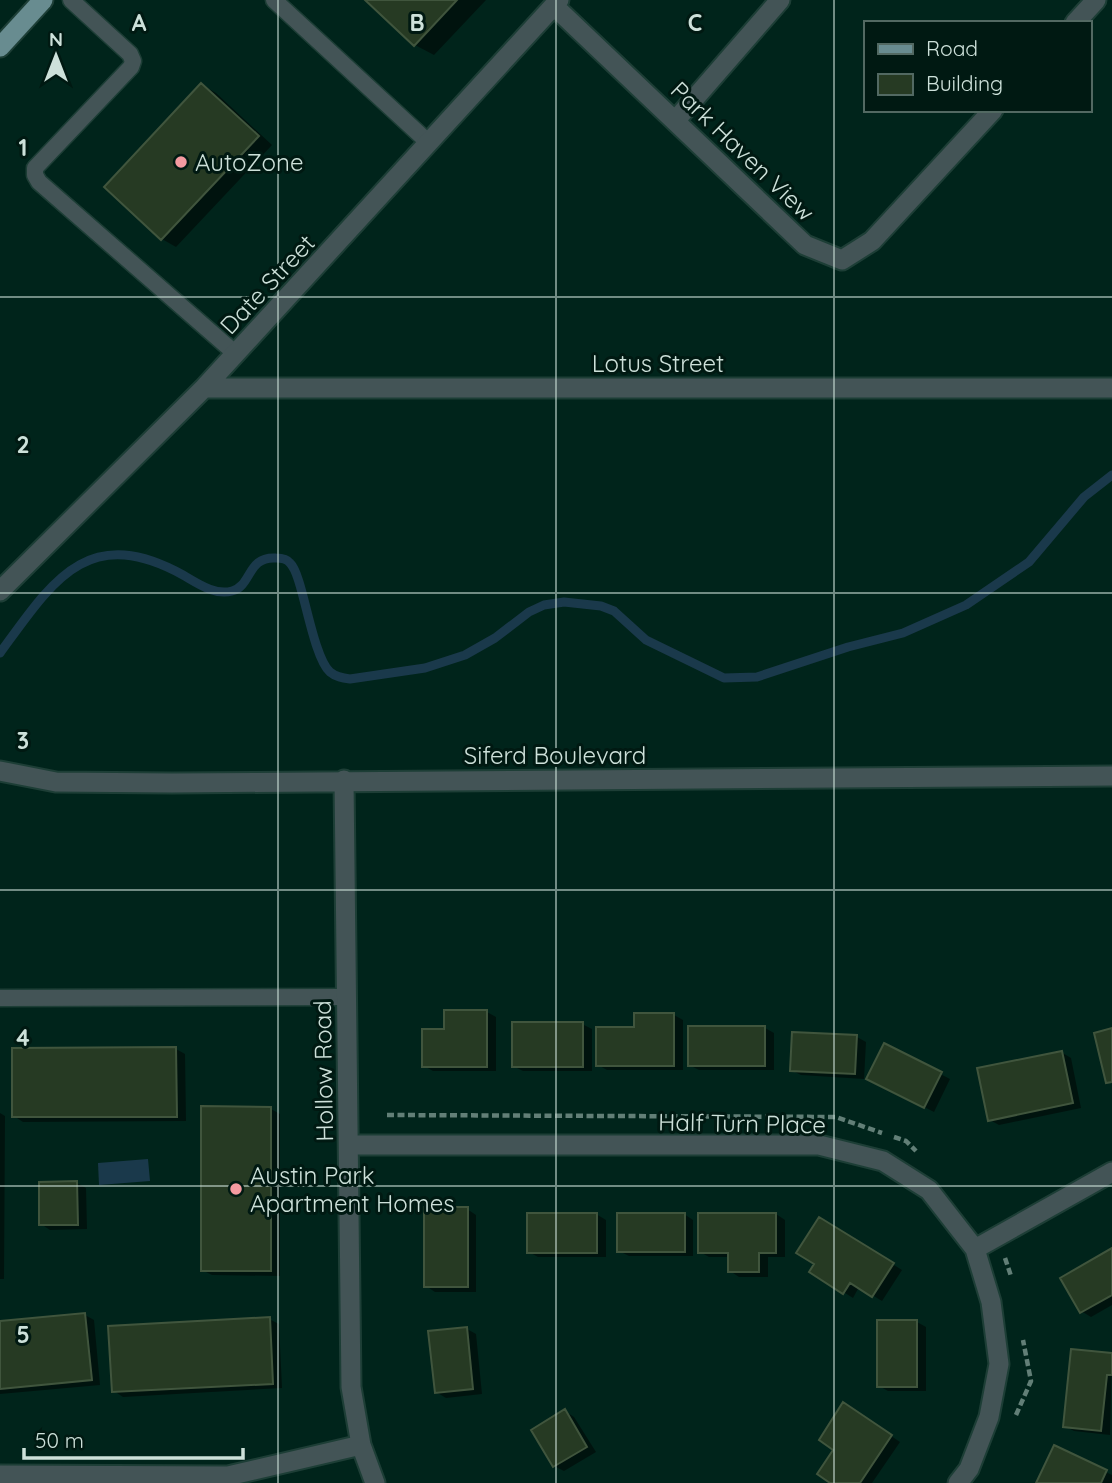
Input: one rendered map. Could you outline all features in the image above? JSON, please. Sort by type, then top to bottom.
[{"type":"main road","points":[[0,47],[43,0]]},
{"type":"street","points":[[675,121],[780,0]]},
{"type":"street","points":[[1077,21],[1096,0]]},
{"type":"street","name":"Date Street","points":[[0,591],[204,388],[557,3]]},
{"type":"street","name":"Park Haven View","points":[[557,3],[805,245],[842,260],[872,241],[991,112]]},
{"type":"street","name":"Lotus Street","points":[[204,388],[1112,388]]},
{"type":"street","name":"Siferd Boulevard","points":[[0,771],[56,782],[172,783],[1112,776]]},
{"type":"street","name":"Hollow Road","points":[[344,780],[351,1387],[361,1445],[375,1483]]},
{"type":"street","name":"Half Turn Place","points":[[349,1145],[819,1145],[883,1161],[929,1190],[975,1249],[991,1301],[999,1364],[989,1417],[969,1469],[958,1483]]},
{"type":"street","points":[[975,1249],[1112,1172]]},
{"type":"street","points":[[0,1475],[228,1476],[361,1445]]},
{"type":"lane","points":[[71,0],[130,54],[133,61],[131,67],[35,168],[35,175],[39,182],[236,354]]},
{"type":"lane","points":[[274,0],[429,143]]},
{"type":"lane","points":[[0,998],[346,997]]},
{"type":"path","points":[[387,1115],[836,1117],[906,1141],[926,1160]]},
{"type":"path","points":[[994,1238],[1009,1265],[1011,1278]]},
{"type":"path","points":[[1014,1419],[1031,1381],[1021,1330]]},
{"type":"water","points":[[148,1159],[150,1181],[99,1185],[98,1163]]},
{"type":"building","points":[[365,0],[457,0],[414,46]]},
{"type":"building","name":"AutoZone","points":[[201,83],[259,136],[161,240],[104,187]]},
{"type":"building","points":[[444,1010],[487,1010],[487,1067],[422,1067],[422,1029],[444,1029]]},
{"type":"building","points":[[634,1013],[674,1013],[674,1066],[596,1066],[596,1027],[634,1027]]},
{"type":"building","points":[[512,1022],[583,1022],[583,1067],[512,1067]]},
{"type":"building","points":[[688,1026],[765,1026],[765,1066],[688,1066]]},
{"type":"building","points":[[1112,1028],[1112,1082],[1106,1083],[1094,1033]]},
{"type":"building","points":[[792,1032],[857,1035],[855,1074],[790,1071]]},
{"type":"building","points":[[884,1043],[942,1072],[924,1108],[866,1079]]},
{"type":"building","points":[[176,1047],[177,1117],[12,1117],[12,1048]]},
{"type":"building","points":[[1062,1051],[1073,1103],[988,1121],[977,1068]]},
{"type":"building","name":"Austin Park Apartment Homes","points":[[201,1106],[271,1107],[271,1271],[201,1271]]},
{"type":"building","points":[[77,1181],[78,1225],[39,1225],[39,1182]]},
{"type":"building","points":[[424,1207],[468,1207],[468,1287],[424,1287]]},
{"type":"building","points":[[527,1213],[597,1213],[597,1253],[527,1253]]},
{"type":"building","points":[[617,1213],[685,1213],[685,1252],[617,1252]]},
{"type":"building","points":[[698,1213],[776,1213],[776,1253],[759,1253],[759,1272],[728,1272],[728,1253],[698,1253]]},
{"type":"building","points":[[819,1217],[894,1263],[872,1297],[850,1283],[843,1294],[809,1272],[814,1264],[796,1253]]},
{"type":"building","points":[[1112,1248],[1112,1295],[1080,1313],[1060,1278]]},
{"type":"building","points":[[85,1313],[92,1380],[0,1389],[0,1321]]},
{"type":"building","points":[[270,1317],[273,1384],[112,1392],[108,1326]]},
{"type":"building","points":[[877,1320],[917,1320],[917,1387],[877,1387]]},
{"type":"building","points":[[467,1327],[473,1389],[435,1393],[428,1331]]},
{"type":"building","points":[[1071,1349],[1112,1353],[1112,1375],[1107,1375],[1101,1431],[1063,1427]]},
{"type":"building","points":[[843,1402],[892,1435],[860,1483],[830,1483],[817,1474],[833,1450],[819,1440]]},
{"type":"building","points":[[565,1409],[587,1447],[553,1467],[531,1430]]},
{"type":"building","points":[[1054,1445],[1107,1470],[1101,1483],[1036,1483]]},
{"type":"waterway","points":[[0,653],[55,583],[75,568],[97,558],[121,555],[150,560],[219,592],[238,588],[260,562],[278,558],[287,561],[295,570],[320,656],[330,672],[342,678],[425,668],[465,655],[495,638],[529,612],[544,605],[564,602],[601,606],[614,611],[646,640],[724,678],[757,677],[848,647],[903,633],[966,605],[1029,562],[1084,497],[1112,475]]},
{"type":"place","name":"AutoZone","points":[[181,162]]},
{"type":"place","name":"Austin Park Apartment Homes","points":[[236,1189]]}]
